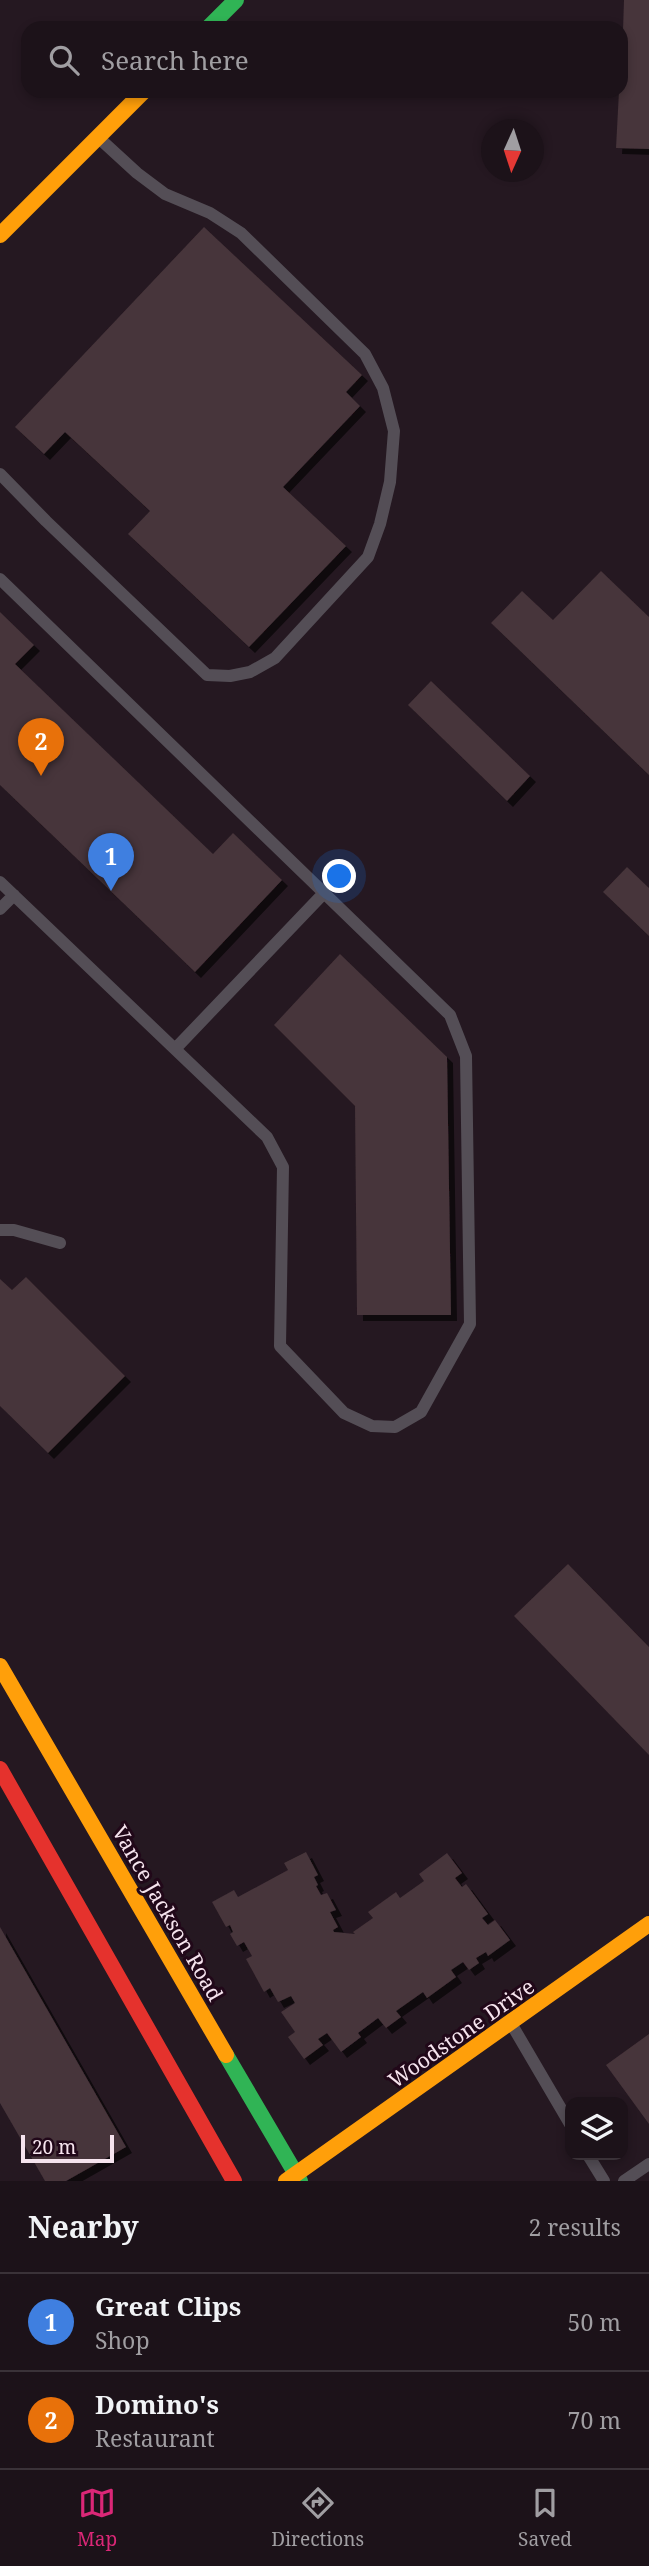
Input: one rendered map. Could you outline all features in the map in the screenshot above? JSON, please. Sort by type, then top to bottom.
[{"type":"main road","points":[[215,21],[236,0]]},
{"type":"main road","points":[[0,235],[137,98]]},
{"type":"main road","name":"Vance Jackson Road","points":[[0,1665],[294,2179]]},
{"type":"main road","points":[[0,1769],[234,2181]]},
{"type":"main road","name":"Woodstone Drive","points":[[294,2179],[649,1924]]},
{"type":"lane","points":[[0,474],[207,675],[230,676],[250,672],[275,658],[368,557],[380,524],[390,482],[394,431],[383,388],[365,354],[242,233],[210,213],[165,194],[137,173],[98,137]]},
{"type":"lane","points":[[0,579],[450,1015],[466,1056],[470,1324],[421,1412],[395,1427],[372,1426],[344,1413],[281,1346],[283,1167],[267,1136],[0,882]]},
{"type":"lane","points":[[175,1049],[324,893]]},
{"type":"lane","points":[[0,909],[14,895]]},
{"type":"lane","points":[[0,1230],[14,1230],[60,1243]]},
{"type":"lane","points":[[510,2023],[565,2116]]},
{"type":"lane","points":[[591,2160],[604,2181]]},
{"type":"lane","points":[[624,2181],[649,2164]]},
{"type":"building","points":[[624,0],[649,0],[649,149],[616,148],[619,98],[628,98],[628,21],[623,21]]},
{"type":"building","points":[[204,227],[362,375],[346,392],[360,406],[283,487],[346,546],[249,647],[128,534],[150,511],[65,432],[44,454],[15,427]]},
{"type":"building","points":[[601,571],[649,617],[649,775],[491,623],[522,591],[553,620]]},
{"type":"building","points":[[0,612],[34,645],[15,664],[213,854],[233,833],[282,880],[195,972],[0,785]]},
{"type":"building","points":[[431,681],[530,776],[507,801],[408,705]]},
{"type":"building","points":[[627,867],[649,888],[649,936],[603,892]]},
{"type":"building","points":[[340,954],[447,1057],[451,1315],[357,1315],[355,1106],[274,1025]]},
{"type":"building","points":[[26,1277],[125,1376],[48,1453],[0,1406],[0,1279],[12,1290]]},
{"type":"building","points":[[568,1564],[649,1647],[649,1755],[514,1616]]},
{"type":"building","points":[[306,1852],[318,1875],[314,1877],[318,1885],[316,1886],[321,1895],[327,1893],[336,1910],[330,1912],[338,1927],[334,1932],[355,1934],[353,1932],[373,1918],[368,1912],[396,1892],[400,1898],[424,1881],[419,1874],[447,1853],[462,1873],[455,1878],[462,1887],[466,1884],[488,1914],[482,1918],[488,1925],[495,1920],[510,1940],[488,1956],[486,1952],[476,1958],[479,1963],[469,1970],[463,1962],[451,1970],[456,1977],[427,1998],[423,1992],[396,2011],[401,2017],[386,2028],[378,2018],[358,2033],[361,2037],[341,2052],[327,2033],[318,2039],[323,2045],[304,2059],[288,2037],[295,2032],[281,2012],[295,2003],[291,1996],[278,2002],[270,1988],[264,1992],[246,1959],[252,1956],[244,1942],[237,1946],[230,1934],[233,1932],[230,1925],[226,1927],[212,1902],[234,1890],[238,1897],[288,1870],[284,1863]]},
{"type":"building","points":[[0,1927],[126,2147],[66,2181],[45,2181],[0,2103]]},
{"type":"building","points":[[649,2034],[649,2124],[606,2065]]},
{"type":"traffic: fast","points":[[215,21],[236,0]]},
{"type":"traffic: fast","points":[[226,2055],[300,2181]]},
{"type":"traffic: slow","points":[[0,235],[137,98]]},
{"type":"traffic: slow","points":[[0,1666],[226,2055]]},
{"type":"traffic: slow","points":[[286,2181],[649,1924]]},
{"type":"traffic: jam","points":[[0,1769],[234,2181]]},
{"type":"place","name":"Domino's","points":[[41,776]]},
{"type":"place","name":"Great Clips","points":[[111,891]]}]
